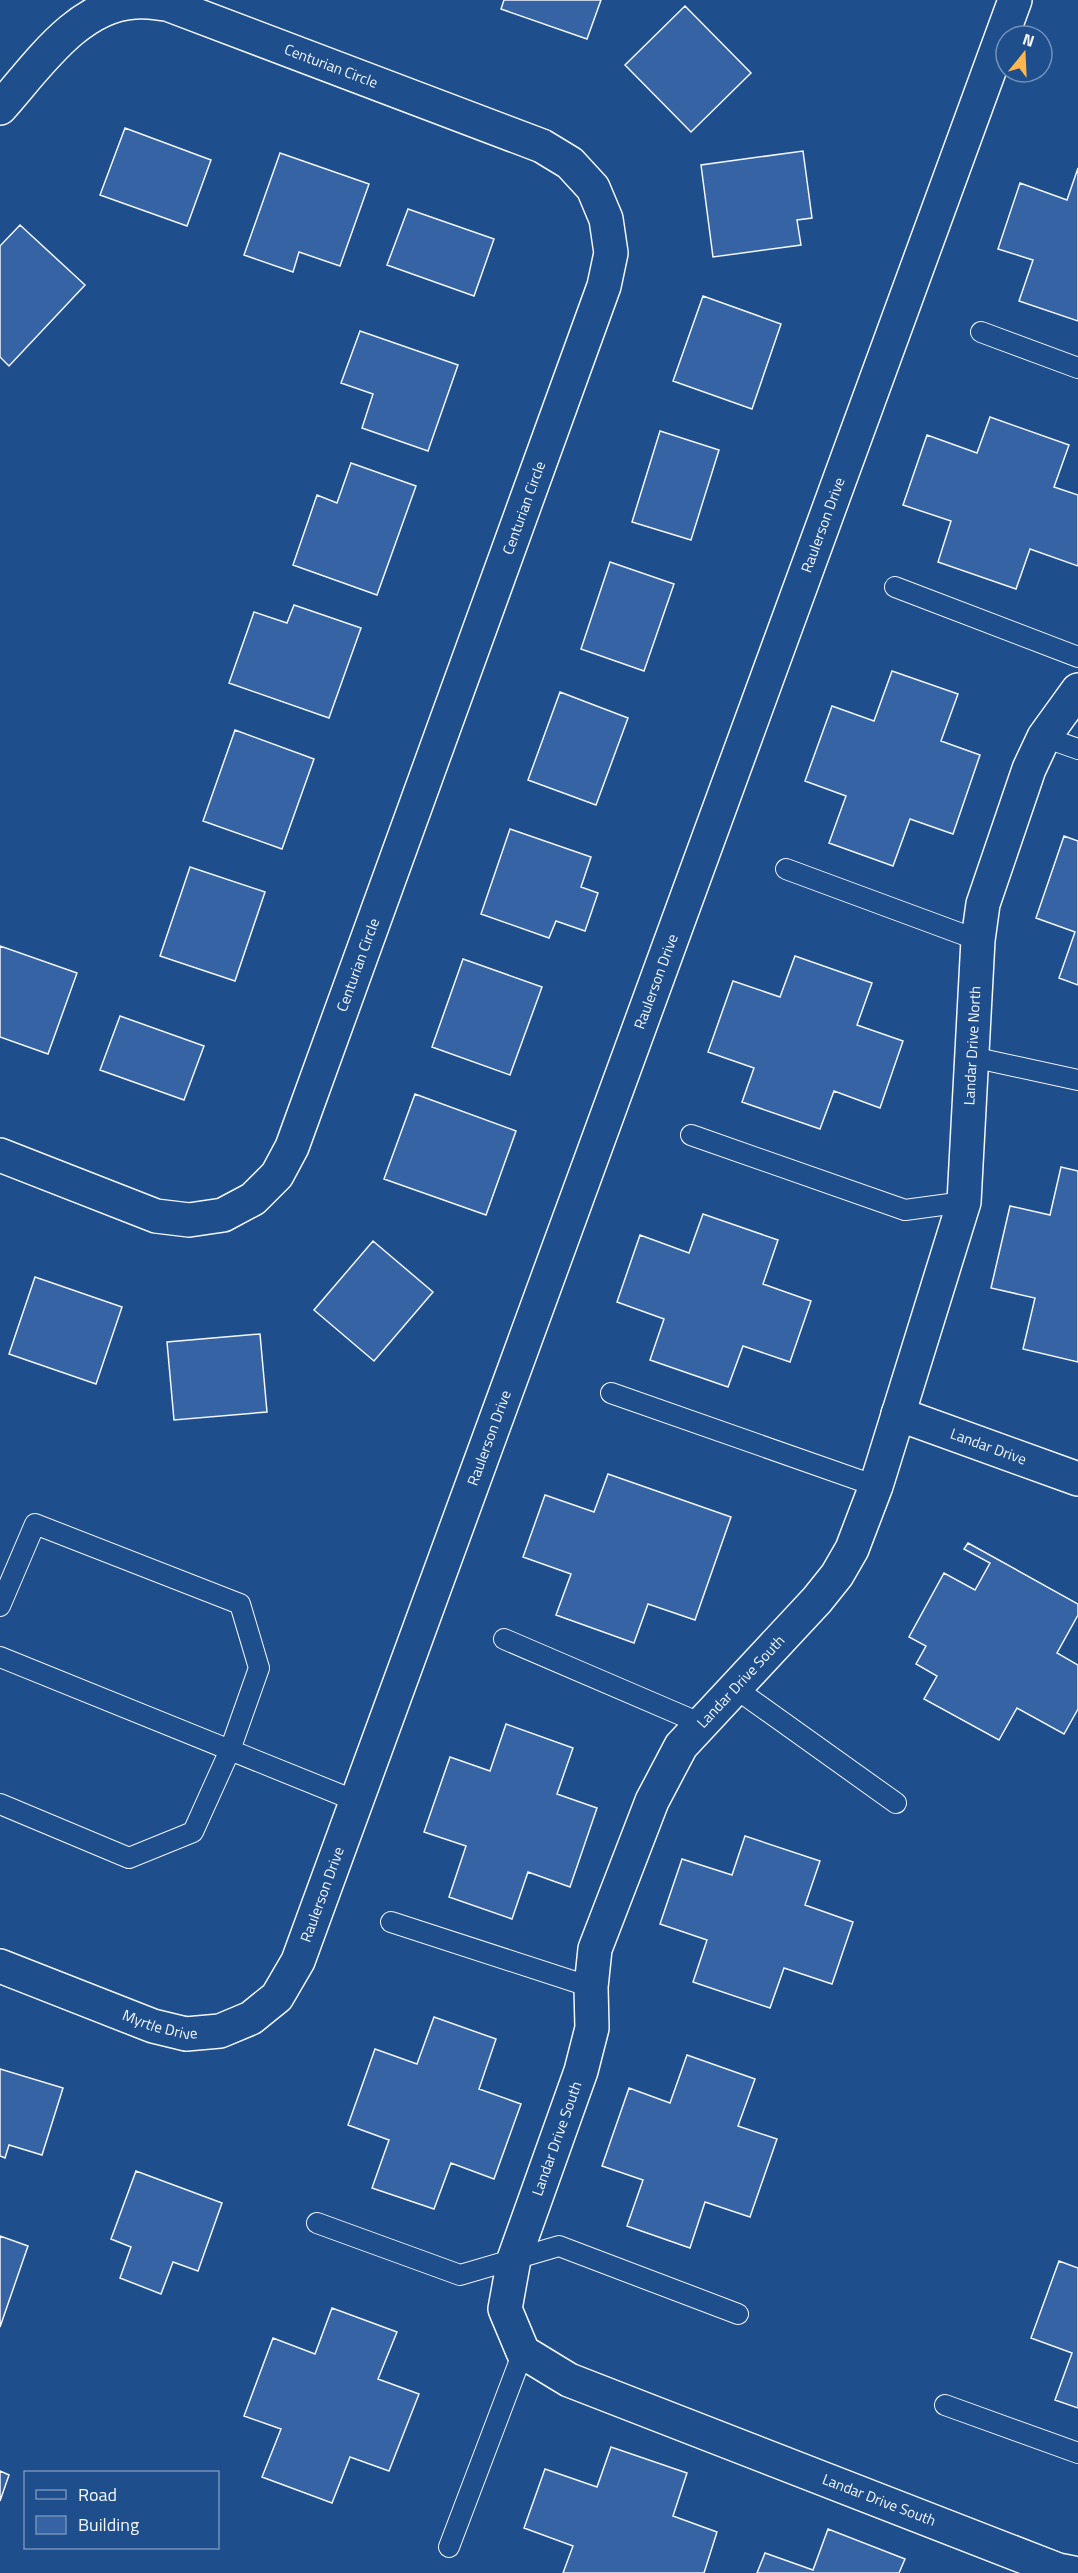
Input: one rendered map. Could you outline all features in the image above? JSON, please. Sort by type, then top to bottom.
[{"type":"street","name":"Raulerson Drive","points":[[298,1961],[1015,0]]},
{"type":"street","name":"Centurian Circle","points":[[0,108],[73,27],[101,10],[134,2],[167,4],[542,146],[570,163],[593,189],[606,219],[611,253],[604,286],[495,588],[292,1147],[277,1175],[253,1199],[222,1215],[189,1220],[156,1216],[0,1155]]},
{"type":"street","name":"Landar Drive North","points":[[898,1414],[964,1202],[978,940],[983,904],[1029,769],[1044,737],[1078,690]]},
{"type":"street","name":"Landar Drive","points":[[898,1414],[1078,1479]]},
{"type":"street","name":"Landar Drive South","points":[[898,1414],[876,1486],[852,1549],[837,1575],[681,1746],[652,1801],[595,1949],[591,1987],[592,2028],[581,2071],[514,2259],[505,2309],[523,2352],[569,2380],[1062,2572]]},
{"type":"street","name":"Myrtle Drive","points":[[0,1966],[153,2026],[186,2034],[220,2031],[251,2018],[277,1997],[298,1961]]},
{"type":"lane","points":[[981,332],[1078,368]]},
{"type":"lane","points":[[895,587],[1078,657]]},
{"type":"lane","points":[[1044,737],[1078,749]]},
{"type":"lane","points":[[786,870],[978,940]]},
{"type":"lane","points":[[972,1057],[1078,1080]]},
{"type":"lane","points":[[692,1135],[905,1210],[964,1202]]},
{"type":"lane","points":[[611,1393],[876,1486]]},
{"type":"lane","points":[[0,1606],[35,1524],[240,1605],[259,1668],[230,1750],[193,1832],[129,1858],[0,1804]]},
{"type":"lane","points":[[504,1639],[702,1724]]},
{"type":"lane","points":[[0,1657],[357,1801]]},
{"type":"lane","points":[[735,1688],[896,1803]]},
{"type":"lane","points":[[391,1922],[591,1987]]},
{"type":"lane","points":[[317,2223],[460,2275],[559,2246],[738,2314]]},
{"type":"lane","points":[[449,2547],[523,2352]]},
{"type":"lane","points":[[945,2405],[1078,2453]]},
{"type":"building","points":[[504,0],[601,0],[587,39],[501,9]]},
{"type":"building","points":[[685,6],[751,73],[691,132],[625,65]]},
{"type":"building","points":[[125,128],[211,160],[187,226],[100,195]]},
{"type":"building","points":[[803,151],[812,218],[797,220],[801,245],[713,257],[701,165]]},
{"type":"building","points":[[280,153],[369,184],[340,266],[299,252],[293,272],[244,255]]},
{"type":"building","points":[[1078,168],[1078,321],[1019,301],[1033,260],[998,249],[1020,183],[1067,200]]},
{"type":"building","points":[[408,209],[494,239],[474,296],[387,265]]},
{"type":"building","points":[[20,225],[85,285],[9,366],[0,357],[0,246]]},
{"type":"building","points":[[703,296],[781,324],[752,409],[673,381]]},
{"type":"building","points":[[360,331],[458,365],[428,451],[362,428],[373,394],[341,383]]},
{"type":"building","points":[[990,417],[1069,445],[1054,487],[1078,495],[1078,566],[1030,549],[1016,589],[938,562],[951,521],[903,505],[927,435],[977,453]]},
{"type":"building","points":[[660,431],[719,450],[691,540],[632,522]]},
{"type":"building","points":[[351,463],[416,486],[377,595],[293,565],[317,495],[337,503]]},
{"type":"building","points":[[610,562],[674,584],[644,671],[581,649]]},
{"type":"building","points":[[294,605],[361,628],[329,718],[229,683],[254,612],[287,623]]},
{"type":"building","points":[[892,671],[958,694],[941,741],[980,755],[953,834],[910,819],[893,866],[829,843],[846,796],[805,781],[832,706],[874,721]]},
{"type":"building","points":[[560,692],[628,718],[596,805],[528,780]]},
{"type":"building","points":[[235,730],[314,759],[282,849],[203,821]]},
{"type":"building","points":[[510,829],[591,857],[581,887],[598,893],[585,931],[556,921],[549,938],[481,914]]},
{"type":"building","points":[[1064,836],[1078,841],[1078,985],[1059,978],[1075,932],[1036,918]]},
{"type":"building","points":[[190,867],[265,892],[235,981],[160,956]]},
{"type":"building","points":[[0,946],[77,973],[48,1054],[0,1037]]},
{"type":"building","points":[[795,956],[872,983],[857,1025],[903,1041],[880,1108],[834,1091],[820,1129],[742,1102],[754,1068],[708,1052],[733,981],[780,997]]},
{"type":"building","points":[[463,959],[542,987],[510,1075],[432,1047]]},
{"type":"building","points":[[120,1016],[204,1046],[184,1100],[100,1070]]},
{"type":"building","points":[[415,1094],[516,1131],[486,1215],[384,1179]]},
{"type":"building","points":[[1061,1167],[1078,1171],[1078,1362],[1023,1349],[1035,1298],[991,1288],[1010,1206],[1050,1215]]},
{"type":"building","points":[[703,1214],[778,1240],[763,1284],[811,1301],[790,1362],[743,1346],[728,1387],[650,1360],[664,1319],[617,1302],[640,1235],[689,1253]]},
{"type":"building","points":[[373,1241],[433,1292],[374,1361],[314,1310]]},
{"type":"building","points":[[35,1277],[122,1307],[96,1384],[9,1354]]},
{"type":"building","points":[[260,1334],[267,1412],[174,1420],[167,1342]]},
{"type":"building","points":[[608,1474],[731,1517],[695,1620],[648,1604],[634,1643],[556,1615],[571,1574],[523,1557],[545,1495],[594,1512]]},
{"type":"building","points":[[968,1543],[1078,1604],[1078,1615],[1057,1653],[1078,1665],[1078,1709],[1064,1734],[1017,1708],[999,1740],[924,1699],[937,1676],[916,1664],[926,1646],[909,1637],[944,1573],[975,1590],[990,1563],[964,1549]]},
{"type":"building","points":[[506,1724],[573,1748],[557,1794],[597,1808],[570,1887],[528,1872],[512,1919],[449,1897],[466,1846],[424,1832],[450,1757],[490,1771]]},
{"type":"building","points":[[745,1836],[820,1861],[805,1905],[853,1922],[832,1984],[784,1968],[770,2008],[693,1982],[707,1940],[660,1924],[682,1859],[732,1875]]},
{"type":"building","points":[[434,2017],[496,2039],[479,2089],[521,2104],[494,2179],[451,2163],[434,2209],[372,2188],[389,2140],[348,2125],[375,2049],[417,2064]]},
{"type":"building","points":[[687,2055],[755,2079],[738,2126],[777,2139],[750,2217],[705,2202],[690,2248],[627,2226],[643,2180],[602,2166],[629,2088],[670,2103]]},
{"type":"building","points":[[0,2069],[63,2088],[42,2155],[9,2145],[5,2158],[0,2156]]},
{"type":"building","points":[[136,2171],[222,2203],[198,2271],[173,2262],[161,2294],[120,2278],[131,2247],[111,2239]]},
{"type":"building","points":[[0,2236],[28,2246],[0,2327]]},
{"type":"building","points":[[1059,2261],[1078,2268],[1078,2408],[1055,2400],[1072,2353],[1031,2338]]},
{"type":"building","points":[[332,2308],[397,2332],[378,2379],[419,2394],[389,2471],[350,2457],[332,2503],[262,2477],[281,2429],[244,2416],[273,2338],[315,2354]]},
{"type":"building","points":[[611,2447],[687,2473],[673,2516],[717,2532],[704,2573],[563,2573],[573,2546],[524,2528],[545,2469],[597,2487]]},
{"type":"building","points":[[0,2471],[9,2475],[0,2501]]},
{"type":"building","points":[[828,2529],[905,2559],[899,2573],[757,2573],[765,2553],[813,2570]]}]
